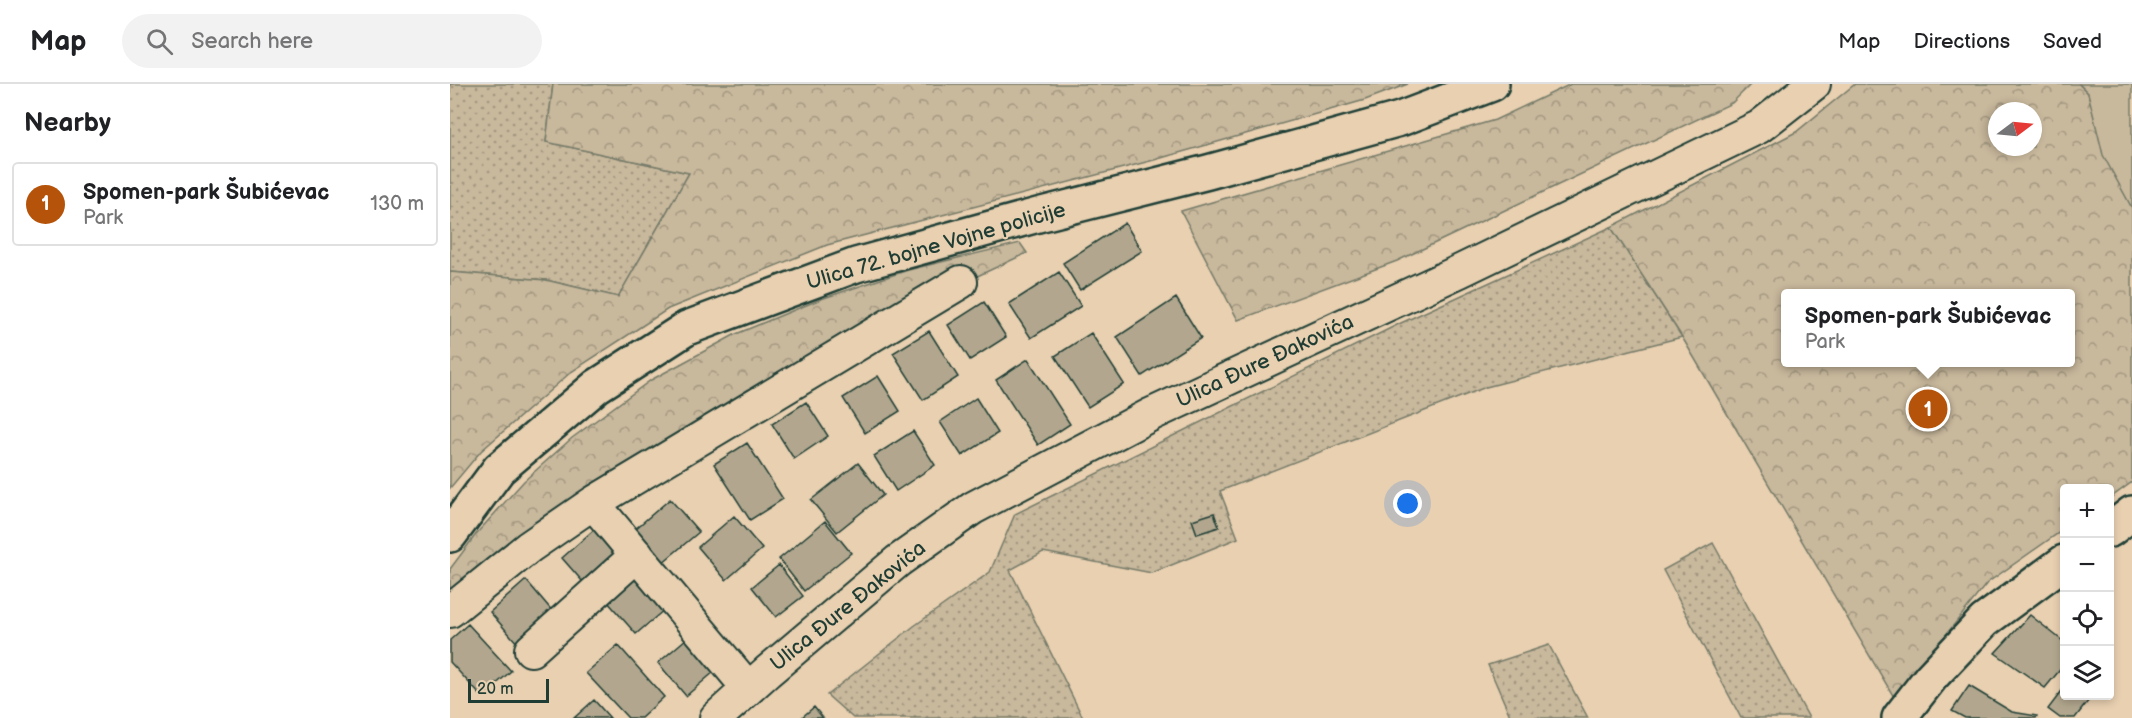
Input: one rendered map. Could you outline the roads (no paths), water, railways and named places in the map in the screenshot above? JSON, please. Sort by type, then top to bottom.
[{"type":"main road","name":"Ulica 72. bojne Vojne policije","points":[[450,535],[499,469],[597,386],[687,328],[856,265],[1400,119],[1492,84]]},
{"type":"main road","points":[[2114,526],[2132,513]]},
{"type":"main road","points":[[1899,718],[1931,677],[1984,621],[2060,565]]},
{"type":"street","name":"Ulica Đure Đakovića","points":[[716,718],[748,688],[898,561],[973,508],[1152,414],[1460,271],[1759,127],[1814,84]]},
{"type":"street","points":[[450,611],[530,547],[593,502],[961,282]]},
{"type":"street","points":[[593,502],[748,688]]},
{"type":"street","points":[[531,650],[637,555]]},
{"type":"place","name":"Spomen-park Šubićevac","points":[[1928,409]]}]
